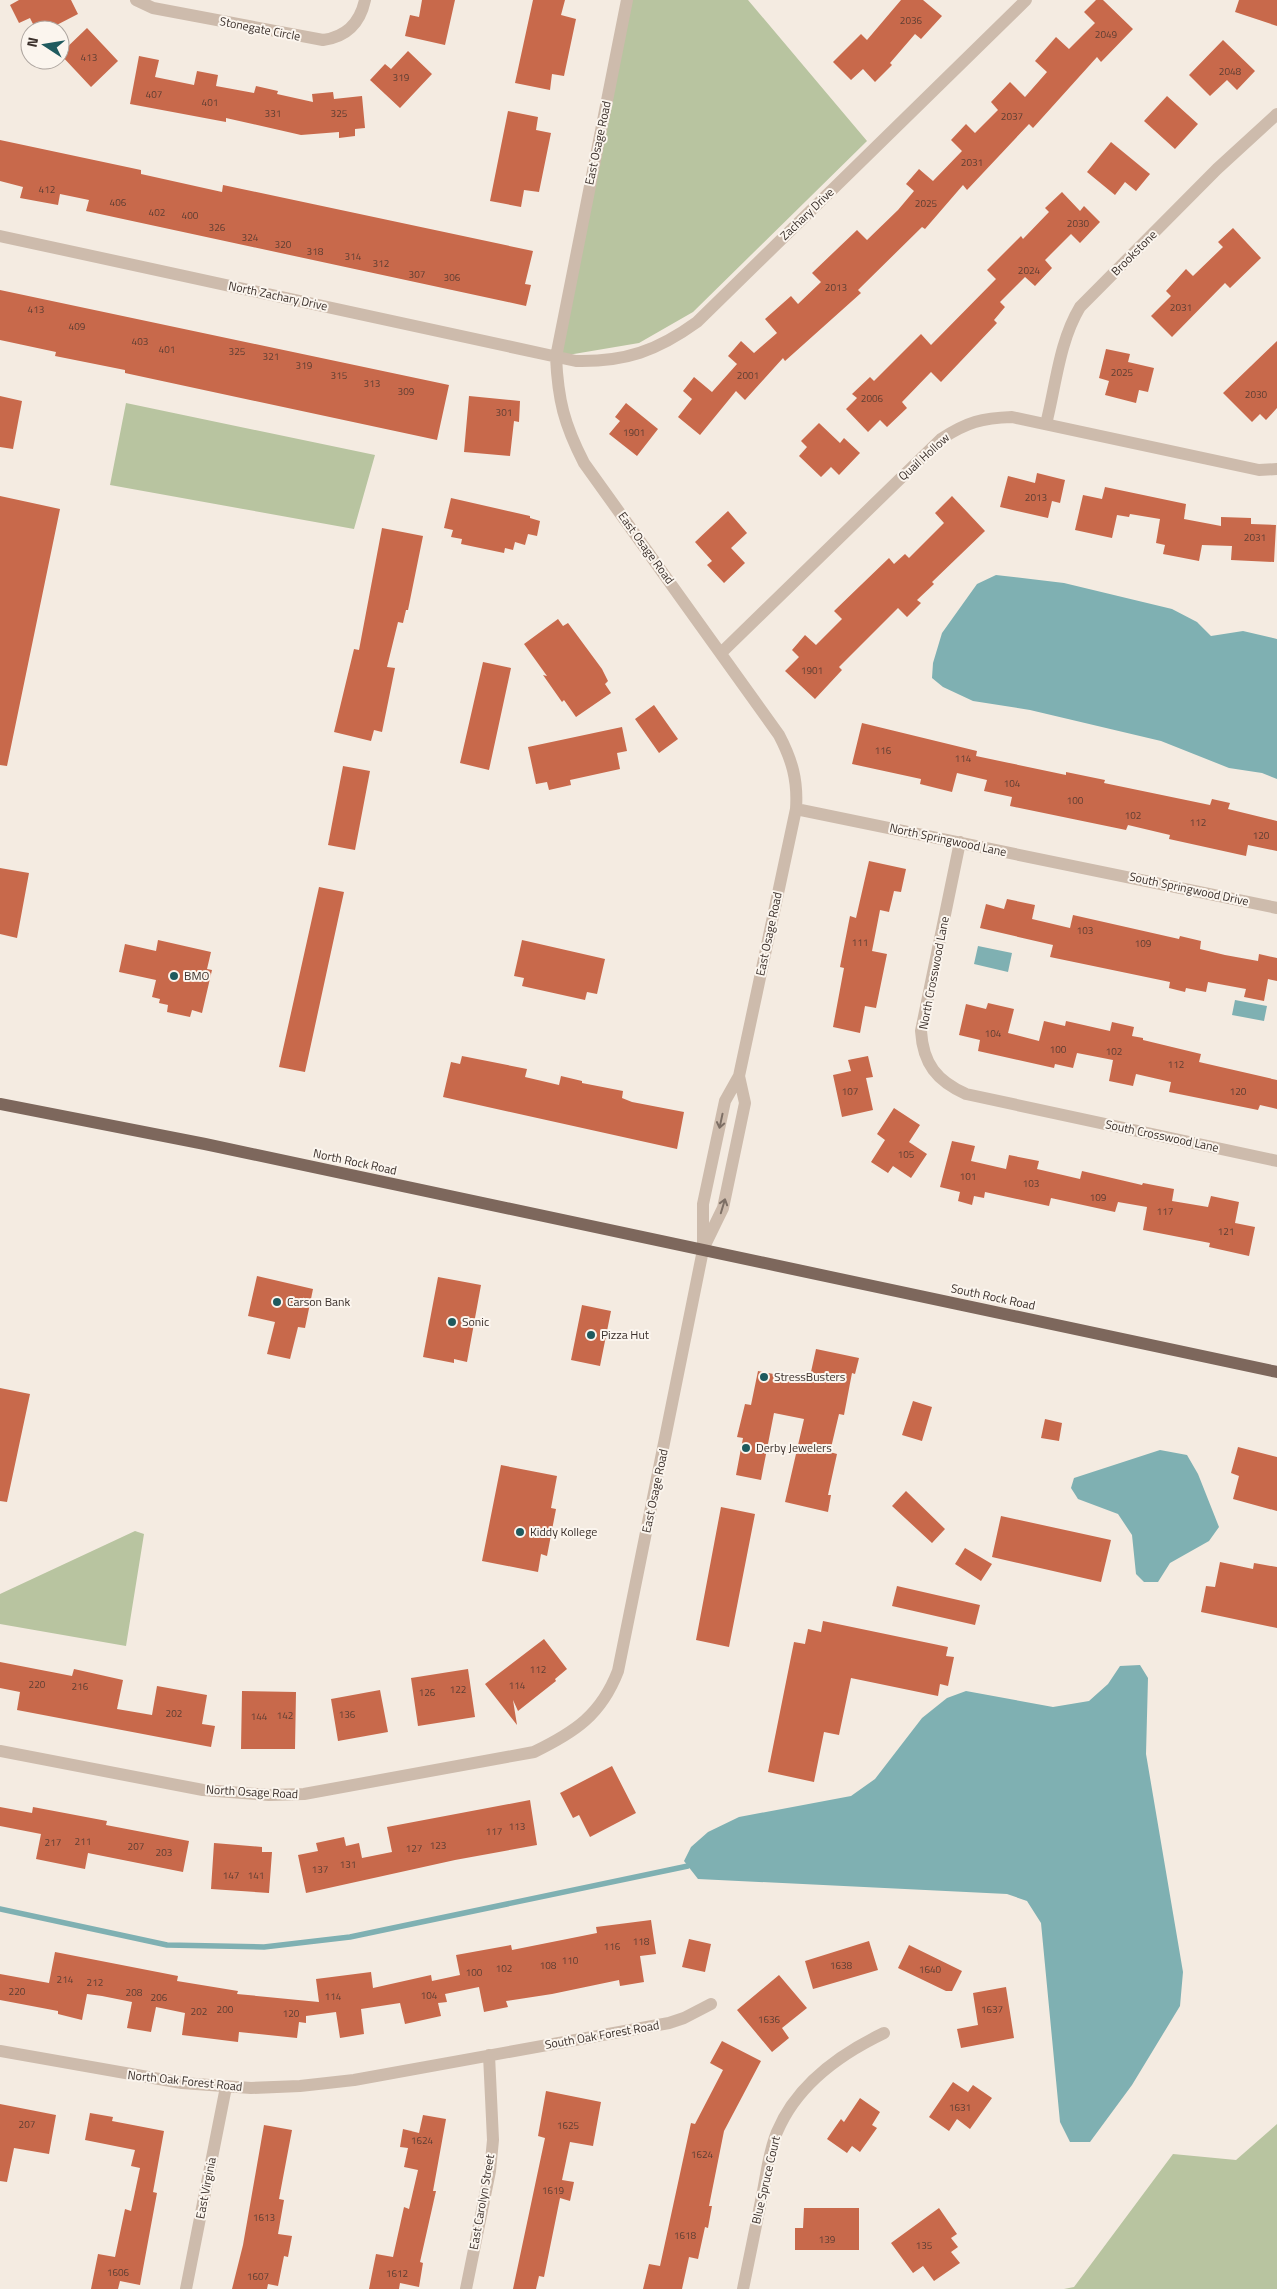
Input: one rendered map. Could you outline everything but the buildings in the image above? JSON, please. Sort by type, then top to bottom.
[{"type":"main road","name":"North Rock Road","points":[[0,1104],[205,1144],[703,1250]]},
{"type":"main road","name":"South Rock Road","points":[[703,1250],[1277,1372]]},
{"type":"street","name":"Stonegate Circle","points":[[136,0],[153,8],[323,40],[340,36],[352,28],[361,15],[365,0]]},
{"type":"street","name":"East Osage Road","points":[[585,1722],[601,1704],[618,1670],[703,1250],[703,1204],[725,1101],[740,1076],[796,808],[797,791],[791,756],[779,735],[584,463],[563,416],[558,392],[556,357],[627,0]]},
{"type":"street","name":"Zachary Drive","points":[[556,357],[576,361],[600,362],[625,358],[660,346],[697,322],[1026,0]]},
{"type":"street","name":"Brookstone","points":[[1046,424],[1066,336],[1071,322],[1080,307],[1210,176],[1277,114]]},
{"type":"street","name":"North Zachary Drive","points":[[0,236],[556,357]]},
{"type":"street","name":"Quail Hollow","points":[[721,653],[941,438],[956,429],[983,418],[1012,417],[1259,470],[1277,469]]},
{"type":"street","name":"North Springwood Lane","points":[[796,808],[1100,871]]},
{"type":"street","name":"North Crosswood Lane","points":[[960,842],[921,1031],[925,1056],[933,1071],[951,1087],[966,1094],[1046,1111]]},
{"type":"street","name":"South Springwood Drive","points":[[1100,871],[1277,908]]},
{"type":"street","name":"East Osage Road","points":[[703,1250],[723,1208],[745,1103],[740,1076]]},
{"type":"street","name":"South Crosswood Lane","points":[[1046,1111],[1277,1161]]},
{"type":"street","name":"North Osage Road","points":[[0,1751],[204,1790],[269,1795],[304,1794],[534,1752],[565,1737],[585,1722]]},
{"type":"street","name":"South Oak Forest Road","points":[[489,2055],[669,2023],[691,2015],[711,2004]]},
{"type":"street","name":"Blue Spruce Court","points":[[747,2288],[772,2146],[785,2116],[803,2090],[829,2066],[858,2046],[884,2033]]},
{"type":"street","name":"North Oak Forest Road","points":[[0,2051],[112,2072],[182,2083],[226,2087],[309,2085],[354,2080],[489,2055]]},
{"type":"street","name":"East Carolyn Street","points":[[466,2289],[490,2171],[493,2140],[489,2055]]},
{"type":"street","name":"East Virginia","points":[[186,2289],[226,2087]]},
{"type":"green space","points":[[627,0],[748,0],[867,141],[693,312],[639,343],[556,357]]},
{"type":"green space","points":[[126,403],[375,455],[354,529],[110,485]]},
{"type":"green space","points":[[135,1531],[144,1534],[126,1646],[0,1624],[0,1594]]},
{"type":"green space","points":[[1277,2124],[1277,2289],[1064,2289],[1074,2287],[1173,2154],[1236,2160]]},
{"type":"water","points":[[996,575],[1064,583],[1172,609],[1197,622],[1211,636],[1243,631],[1277,639],[1277,779],[1262,773],[1229,768],[1161,741],[1030,710],[973,701],[943,687],[932,678],[933,663],[942,633],[977,584]]},
{"type":"water","points":[[978,946],[1012,953],[1008,972],[974,964]]},
{"type":"water","points":[[1235,1000],[1267,1006],[1264,1021],[1232,1015]]},
{"type":"water","points":[[1160,1450],[1187,1455],[1198,1474],[1219,1527],[1209,1541],[1170,1563],[1158,1582],[1144,1582],[1136,1574],[1132,1535],[1118,1514],[1078,1499],[1071,1488],[1074,1478]]},
{"type":"water","points":[[1140,1665],[1148,1678],[1146,1754],[1183,1972],[1180,2006],[1132,2085],[1090,2142],[1070,2142],[1060,2122],[1041,1923],[1027,1901],[1007,1894],[698,1879],[684,1861],[691,1847],[708,1832],[739,1817],[851,1796],[875,1779],[922,1718],[947,1698],[966,1691],[1053,1707],[1089,1701],[1108,1684],[1120,1666]]},
{"type":"waterway","points":[[0,1909],[167,1945],[264,1947],[350,1937],[688,1866]]},
{"type":"place","name":"BMO","points":[[174,976]]},
{"type":"place","name":"Carson Bank","points":[[277,1302]]},
{"type":"place","name":"Sonic","points":[[452,1322]]},
{"type":"place","name":"Pizza Hut","points":[[591,1335]]},
{"type":"place","name":"StressBusters","points":[[764,1377]]},
{"type":"place","name":"Derby Jewelers","points":[[746,1448]]},
{"type":"place","name":"Kiddy Kollege","points":[[520,1532]]}]
